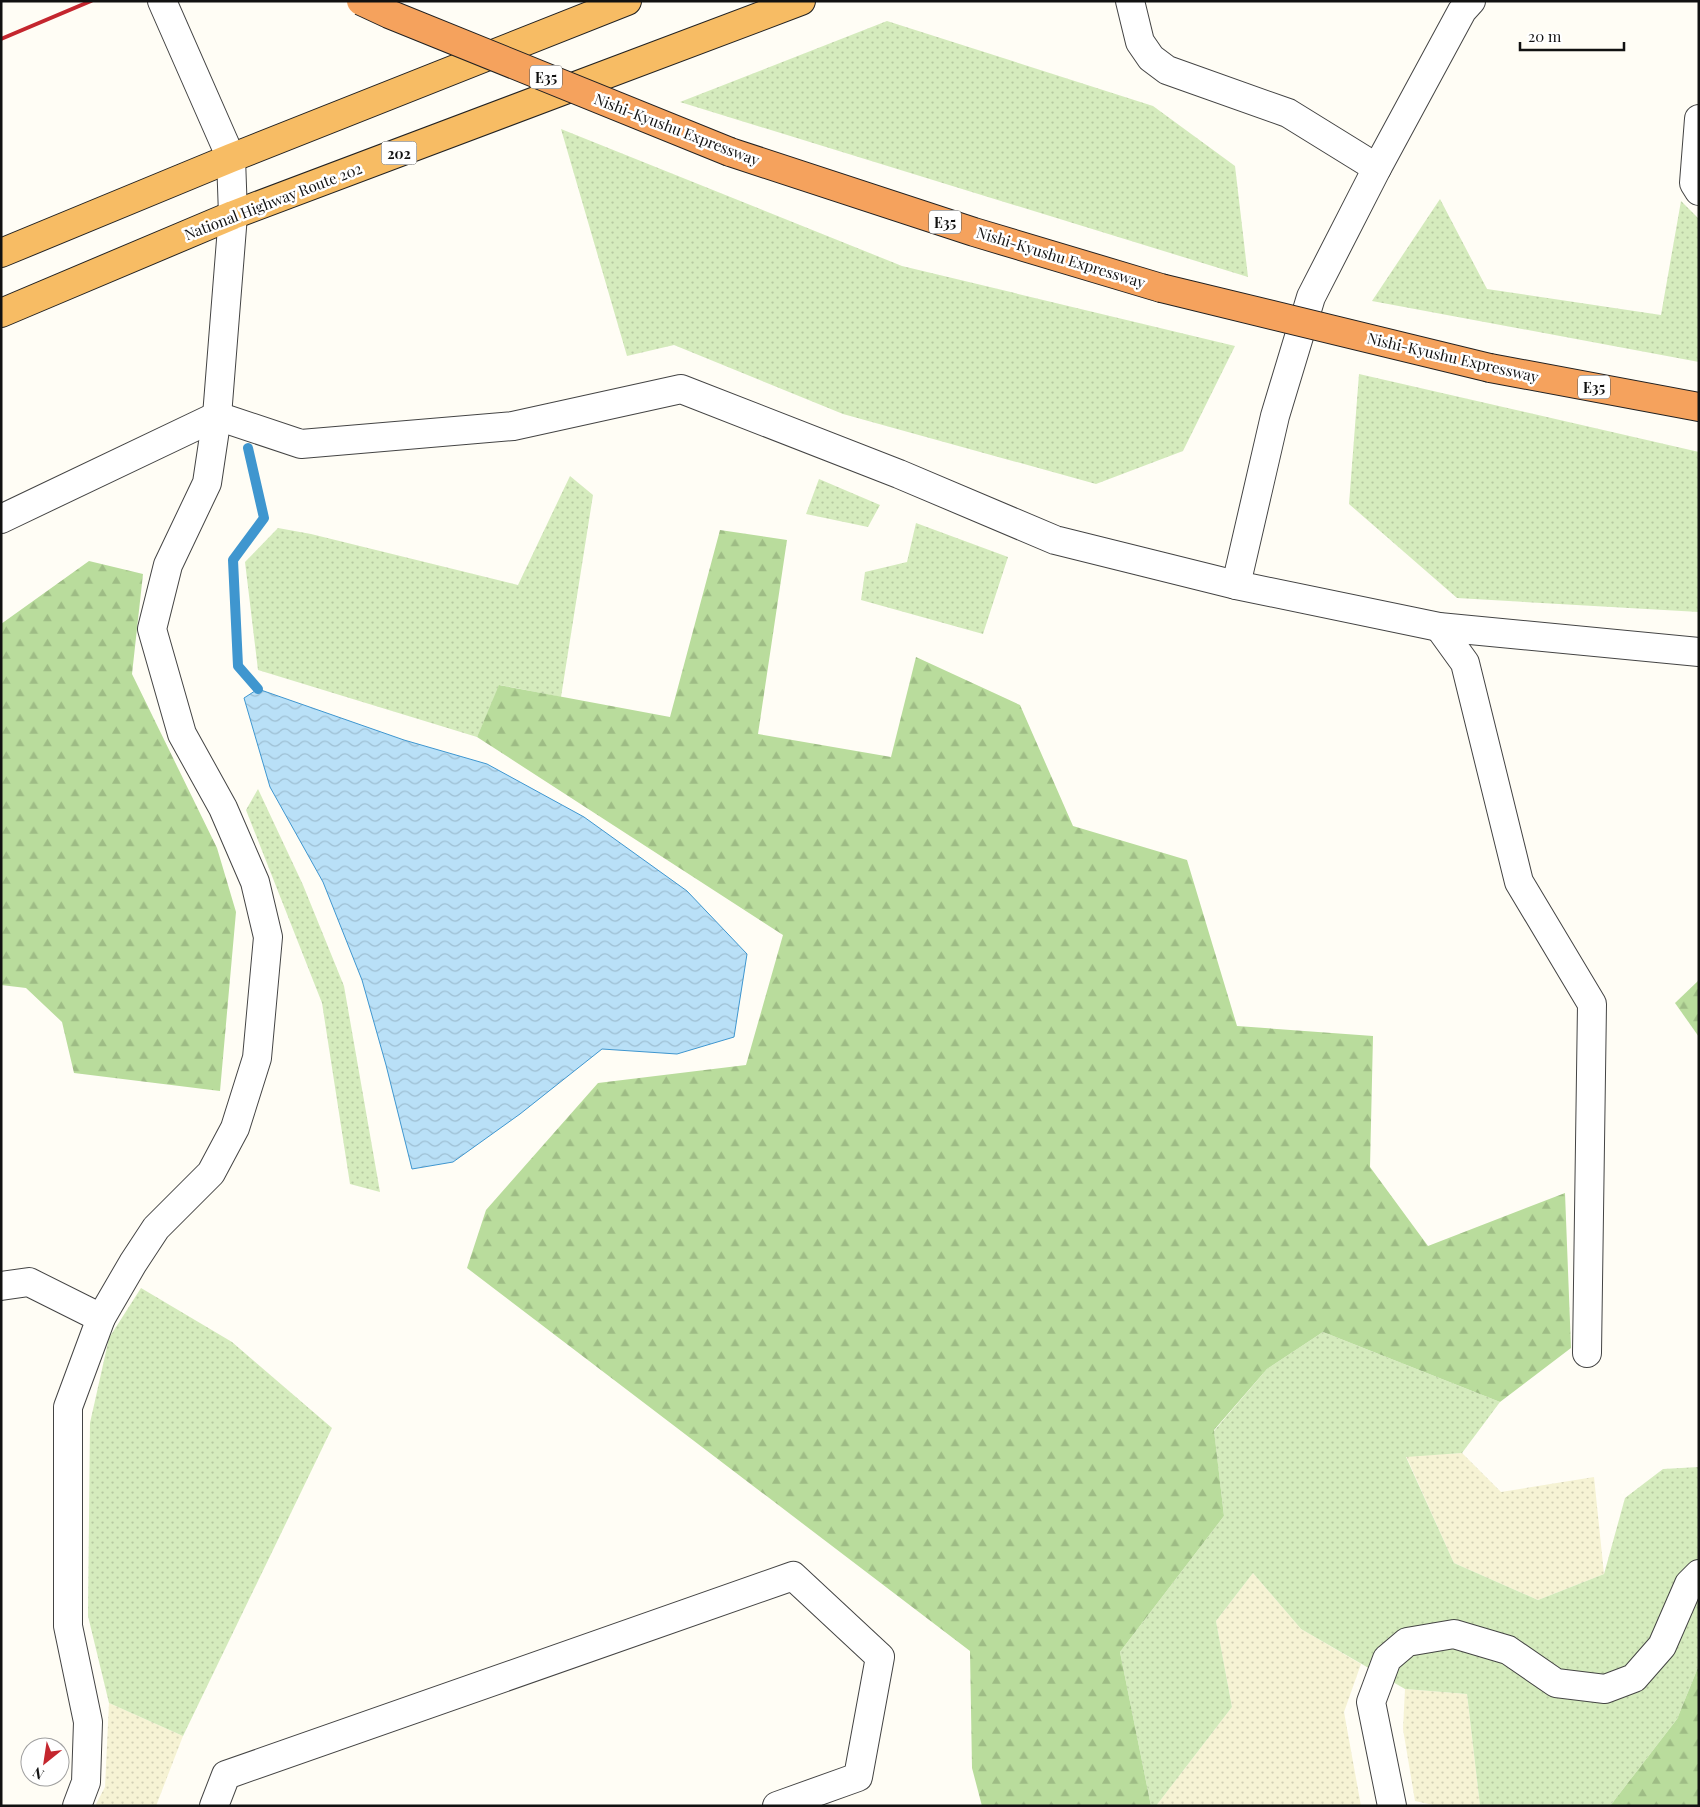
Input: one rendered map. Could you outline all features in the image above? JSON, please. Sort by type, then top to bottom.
[{"type":"highway","name":"Nishi-Kyushu Expressway","points":[[361,1],[730,152],[974,232],[1161,288],[1490,368],[1699,407]]},
{"type":"highway","points":[[1,253],[231,158],[627,1]]},
{"type":"highway","name":"National Highway Route 202","points":[[1,313],[233,215],[801,1]]},
{"type":"street","points":[[77,1806],[86,1782],[88,1722],[68,1626],[68,1407],[101,1318],[133,1263],[156,1228],[211,1173],[235,1128],[257,1058],[268,936],[255,882],[223,808],[182,734],[152,629],[168,565],[207,483],[217,416],[233,215],[231,158],[162,1]]},
{"type":"street","points":[[1130,1],[1140,42],[1151,58],[1167,70],[1288,114],[1377,168]]},
{"type":"street","points":[[1236,585],[1276,416],[1311,297],[1463,5]]},
{"type":"street","points":[[1699,119],[1694,182],[1699,191]]},
{"type":"street","points":[[1,518],[217,416],[301,444],[513,426],[681,389],[899,474],[1055,540],[1236,585],[1439,627],[1699,652]]},
{"type":"street","points":[[1439,627],[1466,664],[1519,882],[1592,1004],[1587,1353]]},
{"type":"street","points":[[1,1286],[29,1282],[101,1318]]},
{"type":"street","points":[[1392,1806],[1371,1702],[1387,1659],[1407,1642],[1454,1634],[1508,1650],[1556,1683],[1604,1689],[1634,1678],[1662,1646],[1689,1584],[1699,1574]]},
{"type":"street","points":[[214,1806],[226,1775],[793,1576],[880,1657],[858,1776],[778,1806]]},
{"type":"shaded area","points":[[1462,1453],[1501,1492],[1594,1477],[1604,1574],[1538,1600],[1454,1563],[1406,1456]]},
{"type":"shaded area","points":[[1253,1573],[1301,1629],[1361,1664],[1344,1712],[1361,1806],[1156,1806],[1232,1707],[1216,1621]]},
{"type":"shaded area","points":[[1405,1689],[1467,1694],[1480,1806],[1438,1806],[1415,1801],[1403,1729]]},
{"type":"shaded area","points":[[109,1703],[183,1736],[156,1806],[95,1806],[105,1787]]},
{"type":"green space","points":[[887,21],[1153,106],[1235,166],[1248,277],[680,102]]},
{"type":"green space","points":[[561,129],[902,266],[1235,346],[1183,451],[1096,484],[843,414],[674,345],[627,356]]},
{"type":"green space","points":[[1440,199],[1487,289],[1661,315],[1681,201],[1699,219],[1699,362],[1372,301]]},
{"type":"green space","points":[[1359,374],[1699,452],[1699,612],[1457,598],[1349,504]]},
{"type":"green space","points":[[570,476],[593,495],[561,697],[500,685],[477,737],[258,670],[245,562],[278,528],[311,534],[518,585]]},
{"type":"green space","points":[[819,479],[880,505],[868,527],[806,514]]},
{"type":"green space","points":[[916,523],[1008,557],[983,634],[861,600],[865,572],[907,562]]},
{"type":"green space","points":[[720,530],[787,540],[758,734],[891,757],[916,657],[1020,705],[1073,826],[1187,860],[1237,1026],[1373,1036],[1370,1167],[1428,1246],[1565,1193],[1571,1348],[1500,1402],[1323,1332],[1267,1369],[1214,1430],[1224,1516],[1120,1652],[1151,1806],[982,1806],[972,1768],[970,1651],[467,1268],[486,1210],[598,1083],[746,1065],[783,935],[477,737],[499,685],[670,717]]},
{"type":"green space","points":[[89,561],[143,574],[132,674],[217,848],[236,912],[220,1091],[74,1073],[62,1022],[26,988],[1,985],[1,624]]},
{"type":"green space","points":[[258,789],[303,885],[344,986],[380,1192],[350,1184],[322,1003],[246,810]]},
{"type":"green space","points":[[1699,980],[1699,1037],[1675,1003]]},
{"type":"green space","points":[[141,1288],[232,1342],[332,1428],[183,1736],[109,1703],[88,1616],[90,1423],[109,1338]]},
{"type":"green space","points":[[1323,1332],[1500,1402],[1462,1453],[1406,1457],[1454,1563],[1538,1600],[1604,1574],[1625,1498],[1663,1469],[1699,1467],[1699,1665],[1677,1719],[1610,1806],[1480,1806],[1467,1694],[1405,1689],[1301,1629],[1253,1573],[1216,1621],[1232,1707],[1156,1806],[1151,1806],[1120,1652],[1224,1516],[1214,1431],[1267,1369]]},
{"type":"green space","points":[[1699,1665],[1699,1806],[1610,1806],[1677,1719]]},
{"type":"water","points":[[258,689],[404,740],[487,764],[584,817],[687,891],[747,954],[734,1037],[677,1054],[602,1049],[520,1114],[453,1162],[412,1169],[362,980],[323,882],[270,787],[244,698]]},
{"type":"waterway","points":[[248,448],[264,518],[233,560],[238,666],[258,689]]},
{"type":"railway","points":[[1,39],[91,1]]}]
